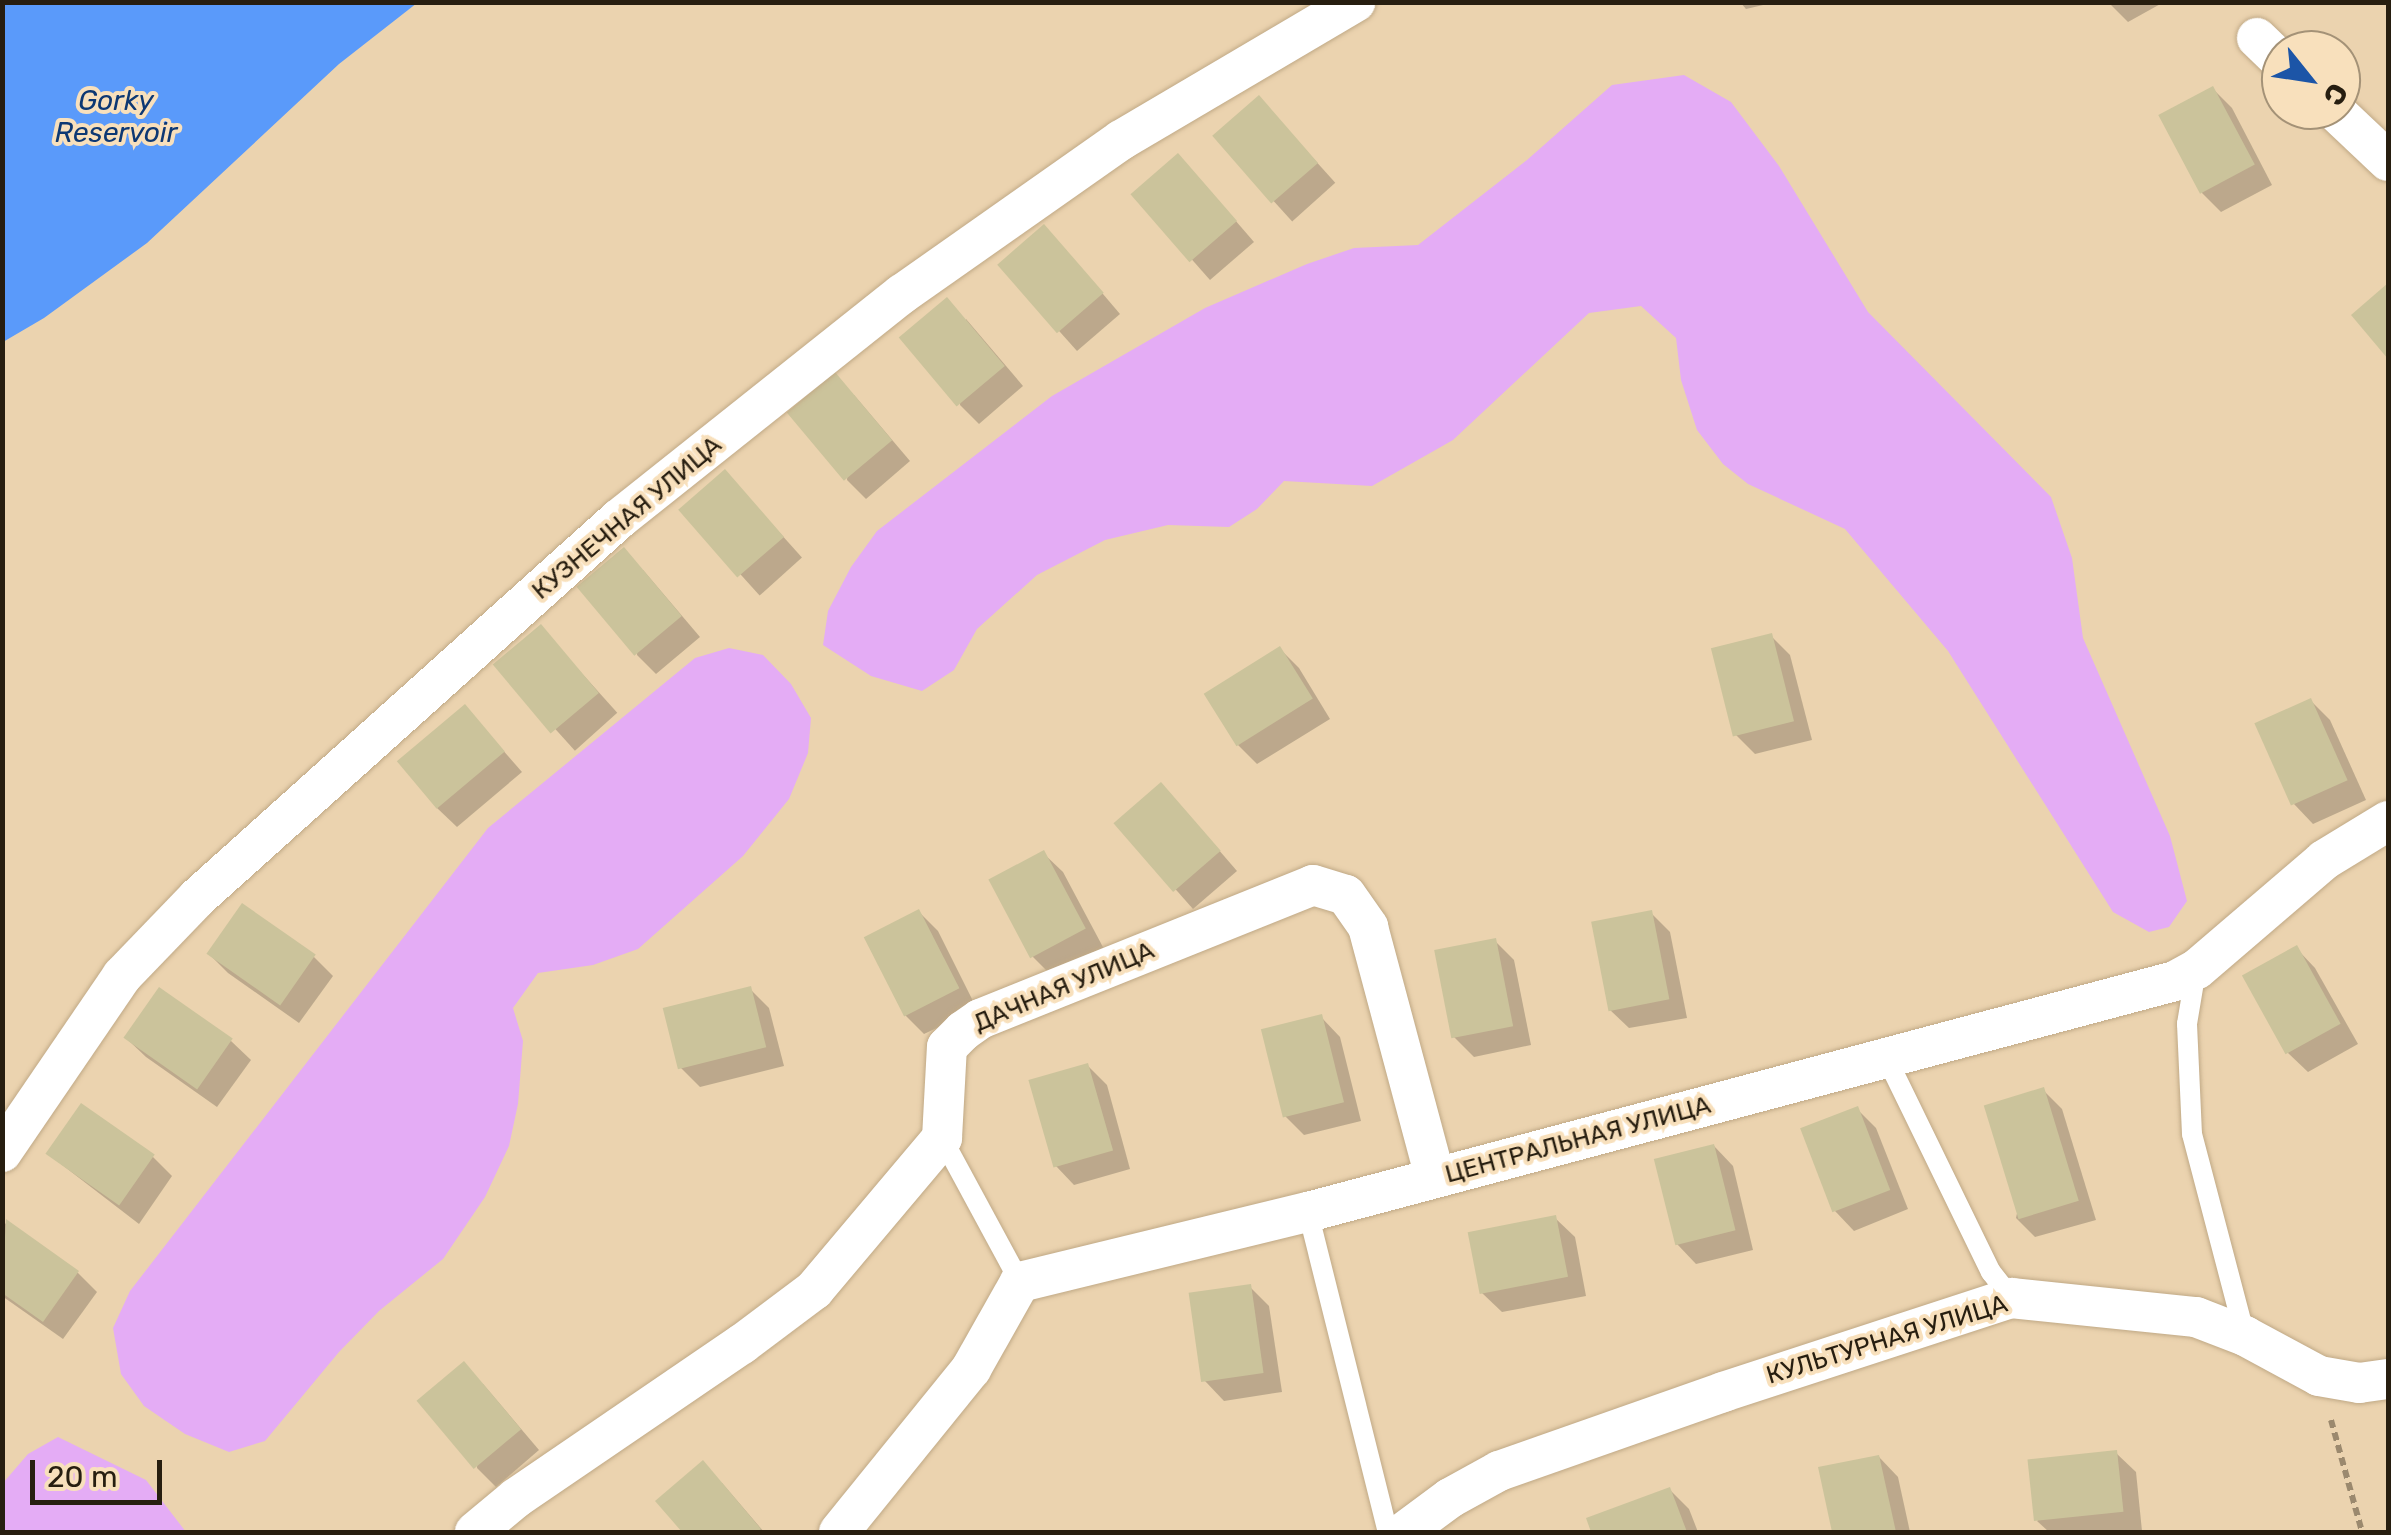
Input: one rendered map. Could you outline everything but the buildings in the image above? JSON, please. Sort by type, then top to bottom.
[{"type":"street","name":"КУЗНЕЧНАЯ УЛИЦА","points":[[2,1152],[122,976],[197,898],[619,519],[902,294],[1121,140],[1355,2]]},
{"type":"street","points":[[2355,130],[2388,161]]},
{"type":"street","name":"ЦЕНТРАЛЬНАЯ УЛИЦА","points":[[1020,1282],[1308,1212],[2175,981],[2197,969],[2324,860],[2388,821]]},
{"type":"street","name":"ДАЧНАЯ УЛИЦА","points":[[942,1138],[947,1047],[962,1031],[980,1019],[1313,885],[1346,896],[1368,927],[1434,1177]]},
{"type":"street","points":[[475,1532],[516,1498],[742,1344],[814,1290],[942,1138]]},
{"type":"street","points":[[840,1532],[971,1369],[1020,1282]]},
{"type":"street","name":"КУЛЬТУРНАЯ УЛИЦА","points":[[1404,1532],[1450,1498],[1499,1471],[2011,1298],[2196,1317],[2245,1336],[2319,1376],[2359,1382],[2388,1379]]},
{"type":"lane","points":[[2197,969],[2187,1024],[2192,1134],[2245,1336]]},
{"type":"lane","points":[[1887,1059],[1991,1272],[2011,1298]]},
{"type":"lane","points":[[942,1138],[1020,1282]]},
{"type":"lane","points":[[1308,1212],[1388,1532]]},
{"type":"path","points":[[2319,1376],[2362,1532]]},
{"type":"shaded area","points":[[1684,75],[1731,102],[1779,166],[1868,312],[2051,497],[2072,558],[2083,638],[2170,836],[2187,901],[2169,927],[2149,932],[2113,912],[1948,651],[1845,529],[1748,484],[1723,464],[1697,430],[1681,380],[1676,338],[1641,306],[1589,313],[1453,440],[1372,486],[1284,481],[1257,509],[1229,527],[1168,525],[1105,540],[1037,575],[977,629],[954,670],[922,691],[871,676],[823,645],[828,611],[851,567],[877,531],[1052,396],[1205,308],[1307,264],[1354,248],[1418,245],[1527,160],[1612,85]]},
{"type":"shaded area","points":[[729,648],[763,655],[791,684],[811,718],[808,753],[789,799],[743,856],[638,949],[593,965],[538,973],[513,1008],[523,1041],[518,1104],[509,1146],[485,1197],[443,1259],[379,1311],[339,1352],[265,1441],[229,1452],[185,1434],[144,1406],[121,1374],[113,1328],[130,1291],[488,828],[695,658]]},
{"type":"shaded area","points":[[58,1437],[146,1480],[186,1532],[3,1532],[3,1483],[28,1454]]},
{"type":"water","name":"Gorky Reservoir","points":[[3,2],[417,3],[339,64],[147,243],[44,318],[3,342]]}]
